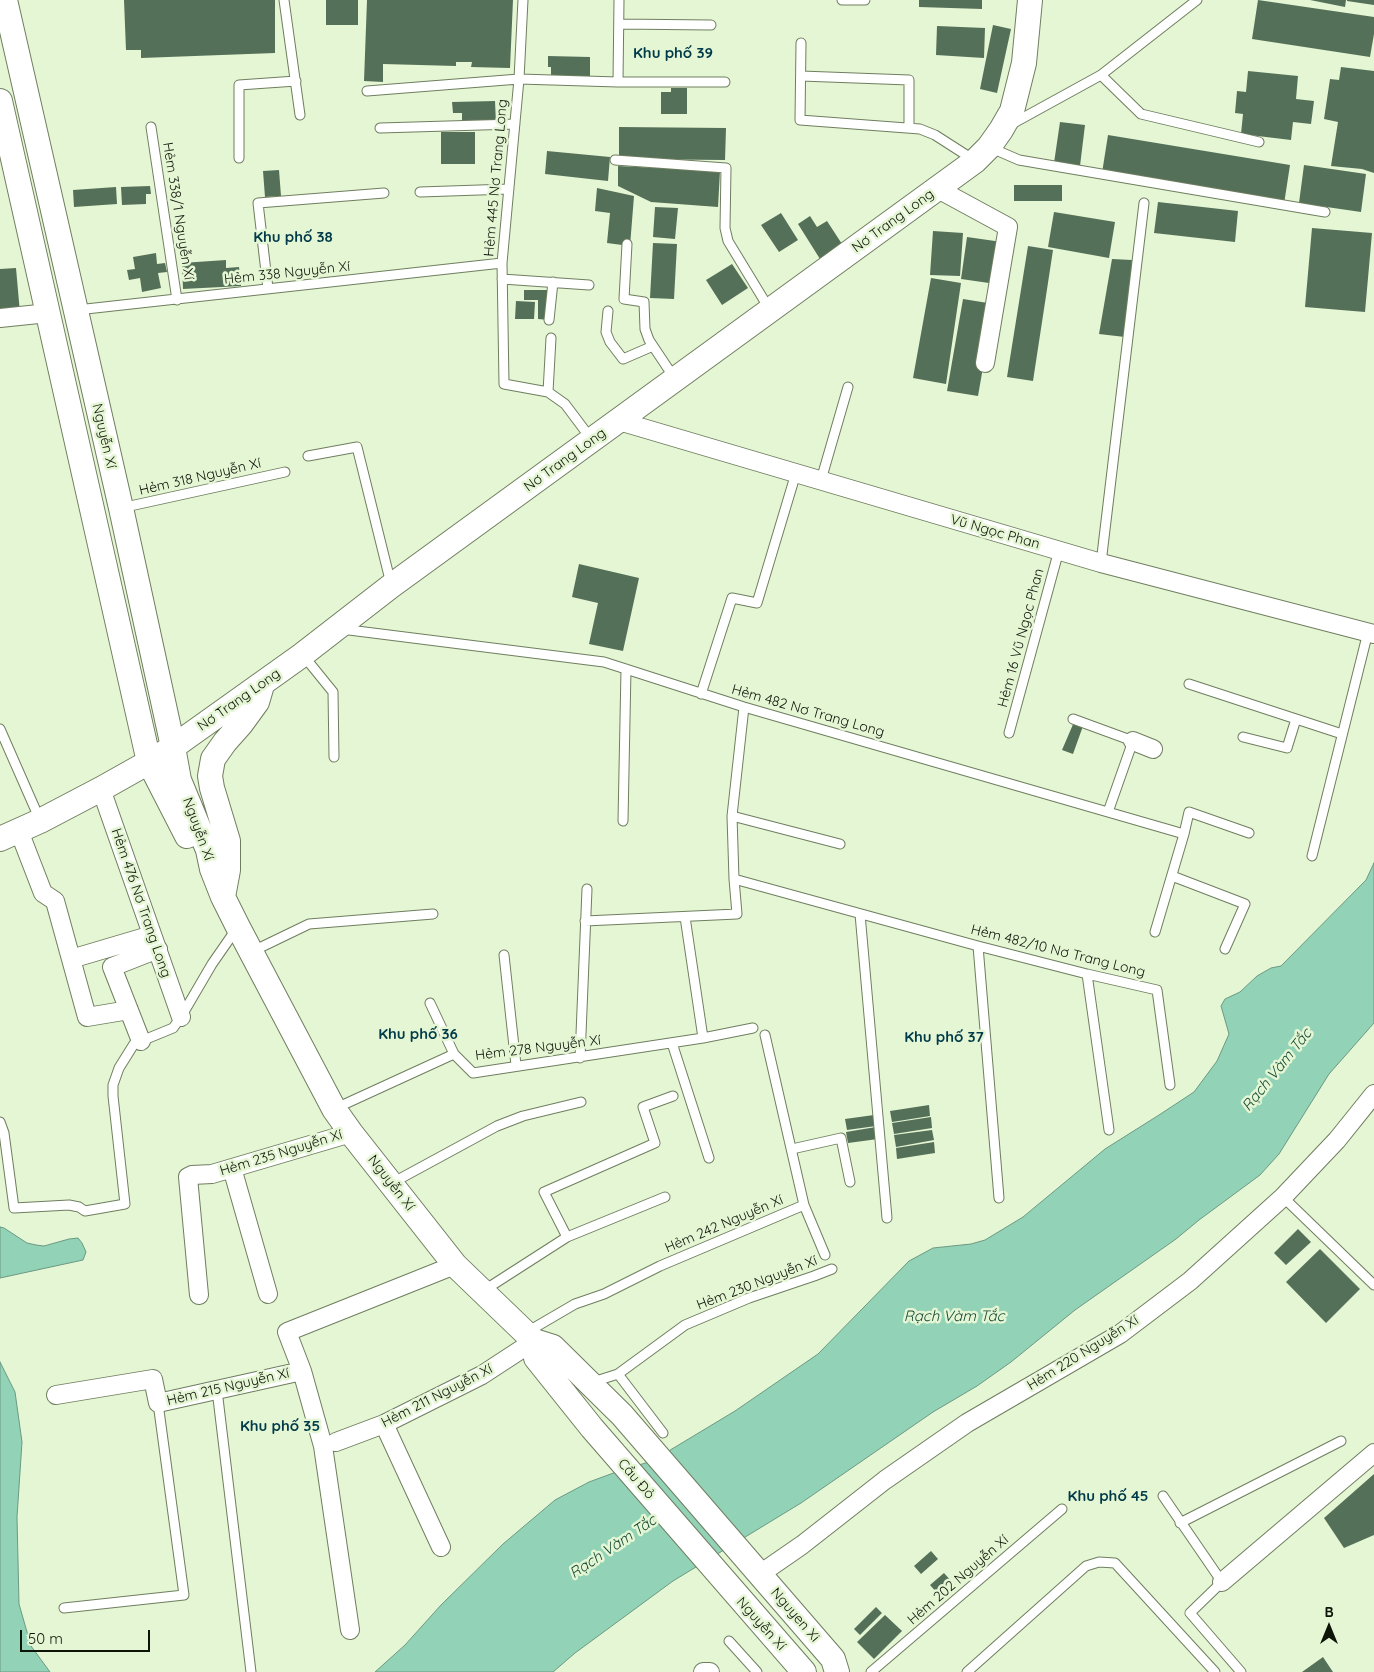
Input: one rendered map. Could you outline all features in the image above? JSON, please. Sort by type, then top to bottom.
[{"type":"main road","name":"Nguyễn Xí","points":[[5,0],[121,508],[173,747],[178,780],[208,850],[212,869],[223,897],[334,1109],[455,1265],[530,1337],[553,1347],[622,1415],[755,1567]]},
{"type":"main road","name":"Nơ Trang Long","points":[[10,835],[101,789],[173,747],[263,684],[392,586],[938,189],[988,146],[1012,111],[1024,63],[1030,0]]},
{"type":"main road","name":"Nguyễn Xí","points":[[0,101],[149,762],[196,854],[212,869]]},
{"type":"main road","points":[[223,897],[228,870],[228,841],[212,788],[211,768],[213,760],[225,742],[242,724],[257,702],[263,684]]},
{"type":"main road","name":"Nguyễn Xí","points":[[530,1337],[536,1358],[592,1428]]},
{"type":"main road","name":"Cầu Đỏ","points":[[592,1428],[719,1576]]},
{"type":"main road","name":"Nguyen Xi","points":[[755,1567],[833,1659],[837,1672]]},
{"type":"main road","name":"Nguyễn Xí","points":[[719,1576],[804,1672]]},
{"type":"street","points":[[938,189],[1008,226],[985,363]]},
{"type":"street","points":[[0,318],[48,314]]},
{"type":"street","name":"Vũ Ngọc Phan","points":[[619,421],[1101,563],[1371,633]]},
{"type":"street","points":[[1133,741],[1153,749]]},
{"type":"street","name":"Hẻm 476 Nơ Trang Long","points":[[101,789],[181,1017]]},
{"type":"street","points":[[10,835],[43,893],[56,901],[87,1017],[129,1010]]},
{"type":"street","points":[[71,959],[155,942]]},
{"type":"street","points":[[141,1041],[112,967],[155,942]]},
{"type":"street","name":"Hẻm 220 Nguyễn Xí","points":[[755,1567],[802,1545],[885,1480],[967,1423],[1120,1334],[1190,1281],[1283,1197],[1337,1140],[1374,1094]]},
{"type":"street","name":"Hẻm 235 Nguyễn Xí","points":[[199,1295],[188,1177],[192,1174],[212,1174],[351,1133]]},
{"type":"street","points":[[232,1168],[268,1294]]},
{"type":"street","name":"Hẻm 215 Nguyễn Xí","points":[[350,1630],[323,1446],[302,1371],[287,1332],[455,1265]]},
{"type":"street","name":"Hẻm 211 Nguyễn Xí","points":[[336,1442],[384,1424],[482,1375],[530,1337]]},
{"type":"street","name":"Hẻm 215 Nguyễn Xí","points":[[56,1395],[153,1379],[158,1403],[302,1371]]},
{"type":"street","points":[[384,1424],[441,1547]]},
{"type":"street","points":[[1222,1582],[1374,1453]]},
{"type":"street","points":[[703,1672],[710,1672]]},
{"type":"lane","points":[[284,0],[300,115]]},
{"type":"lane","name":"Hẻm 445 Nơ Trang Long","points":[[524,0],[502,263],[504,384],[548,392],[565,404],[592,440]]},
{"type":"lane","points":[[618,82],[619,0]]},
{"type":"lane","points":[[842,0],[865,0]]},
{"type":"lane","points":[[988,146],[1101,75],[1197,0]]},
{"type":"lane","points":[[619,24],[711,25]]},
{"type":"lane","points":[[801,43],[800,120],[909,127],[988,146],[1019,160],[1325,212]]},
{"type":"lane","points":[[1101,75],[1141,114],[1259,142]]},
{"type":"lane","points":[[801,76],[909,80],[909,127]]},
{"type":"lane","points":[[366,91],[518,78],[618,82],[725,82]]},
{"type":"lane","points":[[239,158],[239,84],[296,81]]},
{"type":"lane","points":[[380,128],[514,124]]},
{"type":"lane","name":"Hẻm 338/1 Nguyễn Xí","points":[[151,127],[177,300]]},
{"type":"lane","points":[[615,160],[726,168],[725,228],[728,241],[770,310]]},
{"type":"lane","points":[[420,192],[509,189]]},
{"type":"lane","points":[[268,289],[258,203],[384,193]]},
{"type":"lane","points":[[1101,563],[1144,203]]},
{"type":"lane","points":[[627,244],[624,299],[644,302],[645,329],[649,340],[676,379]]},
{"type":"lane","name":"Hẻm 338 Nguyễn Xí","points":[[75,311],[502,263]]},
{"type":"lane","points":[[502,279],[589,285]]},
{"type":"lane","points":[[549,320],[552,282]]},
{"type":"lane","points":[[608,311],[606,332],[610,342],[623,359],[653,346]]},
{"type":"lane","points":[[548,392],[551,338]]},
{"type":"lane","points":[[821,480],[848,387]]},
{"type":"lane","points":[[308,456],[357,446],[392,586]]},
{"type":"lane","name":"Hẻm 318 Nguyễn Xí","points":[[121,508],[285,472]]},
{"type":"lane","points":[[701,694],[732,598],[757,603],[796,473]]},
{"type":"lane","name":"Hẻm 16 Vũ Ngọc Phan","points":[[1009,733],[1059,550]]},
{"type":"lane","name":"Hẻm 482 Nơ Trang Long","points":[[336,628],[604,662],[744,707],[1184,834]]},
{"type":"lane","points":[[1312,856],[1342,734],[1371,633]]},
{"type":"lane","points":[[302,655],[333,692],[334,757]]},
{"type":"lane","points":[[623,821],[626,669]]},
{"type":"lane","points":[[1189,684],[1342,734]]},
{"type":"lane","points":[[586,921],[737,914],[732,816],[744,707]]},
{"type":"lane","points":[[1073,719],[1133,741],[1108,812]]},
{"type":"lane","points":[[1243,737],[1287,748],[1296,719]]},
{"type":"lane","points":[[0,729],[40,821]]},
{"type":"lane","points":[[1155,932],[1190,812],[1249,833]]},
{"type":"lane","points":[[732,816],[840,844]]},
{"type":"lane","points":[[1172,876],[1245,904],[1226,949]]},
{"type":"lane","name":"Hẻm 482/10 Nơ Trang Long","points":[[734,879],[978,946],[1157,990],[1170,1085]]},
{"type":"lane","points":[[580,1058],[587,889]]},
{"type":"lane","points":[[251,952],[309,924],[433,914]]},
{"type":"lane","points":[[860,914],[887,1218]]},
{"type":"lane","points":[[685,917],[702,1038]]},
{"type":"lane","points":[[0,1122],[4,1133],[14,1208],[69,1205],[79,1207],[85,1211],[126,1204],[113,1085],[119,1068],[134,1044],[172,1028],[181,1017],[212,964],[238,927]]},
{"type":"lane","points":[[978,946],[999,1198]]},
{"type":"lane","points":[[504,955],[516,1065]]},
{"type":"lane","points":[[1087,974],[1109,1130]]},
{"type":"lane","points":[[430,1003],[454,1054]]},
{"type":"lane","name":"Hẻm 278 Nguyễn Xí","points":[[334,1109],[454,1054],[473,1073],[516,1065],[580,1058],[753,1028]]},
{"type":"lane","name":"Hẻm 242 Nguyễn Xí","points":[[530,1337],[575,1304],[604,1294],[660,1266],[804,1205],[765,1035]]},
{"type":"lane","points":[[672,1043],[709,1158]]},
{"type":"lane","points":[[567,1237],[544,1192],[655,1143],[643,1107],[673,1096]]},
{"type":"lane","points":[[392,1183],[497,1126],[523,1116],[582,1102]]},
{"type":"lane","points":[[792,1149],[841,1138],[850,1182]]},
{"type":"lane","points":[[483,1292],[567,1237],[665,1197]]},
{"type":"lane","points":[[1283,1197],[1374,1285]]},
{"type":"lane","points":[[804,1205],[825,1255]]},
{"type":"lane","name":"Hẻm 230 Nguyễn Xí","points":[[590,1383],[618,1374],[685,1325],[749,1298],[832,1269]]},
{"type":"lane","points":[[618,1374],[663,1433]]},
{"type":"lane","points":[[216,1390],[251,1672]]},
{"type":"lane","points":[[64,1608],[184,1595],[158,1403]]},
{"type":"lane","points":[[1180,1523],[1341,1441]]},
{"type":"lane","points":[[1163,1496],[1222,1582],[1190,1612],[1241,1672]]},
{"type":"lane","name":"Hẻm 202 Nguyễn Xí","points":[[871,1672],[1062,1509]]},
{"type":"lane","points":[[966,1672],[1086,1566],[1099,1562],[1116,1563],[1215,1672]]},
{"type":"lane","points":[[729,1641],[757,1672]]},
{"type":"water","name":"Rạch Vàm Tắc","points":[[1374,863],[1374,1023],[1329,1074],[1279,1154],[1260,1175],[1176,1239],[1075,1310],[1011,1362],[977,1386],[933,1412],[801,1503],[673,1581],[575,1653],[553,1672],[375,1672],[405,1645],[441,1605],[503,1544],[555,1500],[589,1482],[652,1461],[735,1411],[818,1354],[909,1261],[933,1248],[971,1244],[985,1240],[1023,1217],[1105,1149],[1194,1092],[1217,1061],[1229,1034],[1221,1006],[1225,999],[1240,992],[1257,976],[1271,968],[1281,966],[1366,880]]},
{"type":"water","points":[[0,1227],[27,1243],[36,1245],[44,1246],[78,1238],[86,1252],[83,1260],[0,1278]]},
{"type":"water","points":[[0,1362],[15,1392],[22,1442],[17,1517],[19,1604],[31,1646],[50,1672],[0,1672]]},
{"type":"building","points":[[124,0],[275,0],[275,53],[141,58],[141,50],[126,50]]},
{"type":"building","points":[[326,0],[358,0],[358,25],[326,25]]},
{"type":"building","points":[[367,0],[513,0],[510,68],[471,67],[472,62],[456,62],[456,66],[383,64],[383,82],[364,81]]},
{"type":"building","points":[[919,0],[982,0],[982,9],[919,7]]},
{"type":"building","points":[[1258,0],[1374,17],[1374,34],[1370,57],[1252,39]]},
{"type":"building","points":[[1310,0],[1346,0],[1345,7]]},
{"type":"building","points":[[1374,0],[1374,5],[1347,1]]},
{"type":"building","points":[[993,25],[1011,29],[997,93],[980,89]]},
{"type":"building","points":[[937,26],[985,28],[984,58],[936,55]]},
{"type":"building","points":[[548,56],[590,57],[590,77],[551,76],[551,67],[548,67]]},
{"type":"building","points":[[1341,67],[1374,71],[1374,173],[1362,169],[1331,166],[1338,122],[1324,119],[1330,79],[1339,80]]},
{"type":"building","points":[[1248,71],[1298,76],[1296,99],[1314,101],[1311,124],[1293,122],[1291,140],[1241,134],[1243,114],[1235,113],[1237,91],[1246,92]]},
{"type":"building","points":[[671,88],[687,88],[687,114],[661,114],[661,92],[671,92]]},
{"type":"building","points":[[495,101],[496,124],[462,125],[462,113],[453,113],[452,102]]},
{"type":"building","points":[[1060,122],[1085,125],[1080,166],[1054,163]]},
{"type":"building","points":[[619,127],[726,128],[725,160],[619,159]]},
{"type":"building","points":[[441,132],[475,132],[475,164],[441,164]]},
{"type":"building","points":[[1108,135],[1290,165],[1284,204],[1102,173]]},
{"type":"building","points":[[547,151],[610,157],[608,181],[545,174]]},
{"type":"building","points":[[1304,165],[1366,174],[1361,212],[1299,203]]},
{"type":"building","points":[[618,166],[720,171],[718,207],[651,202],[618,186]]},
{"type":"building","points":[[279,170],[281,196],[265,197],[263,171]]},
{"type":"building","points":[[1014,185],[1062,185],[1062,201],[1014,201]]},
{"type":"building","points":[[150,186],[151,194],[146,194],[146,204],[122,205],[121,187]]},
{"type":"building","points":[[116,187],[117,204],[74,207],[73,190]]},
{"type":"building","points":[[597,188],[634,196],[630,246],[607,243],[610,213],[595,211]]},
{"type":"building","points":[[1158,202],[1238,211],[1235,242],[1154,233]]},
{"type":"building","points":[[655,207],[678,208],[675,239],[653,237]]},
{"type":"building","points":[[1054,212],[1115,222],[1109,258],[1048,247]]},
{"type":"building","points":[[781,213],[798,240],[779,252],[761,225]]},
{"type":"building","points":[[810,216],[817,227],[827,221],[842,244],[820,259],[798,224]]},
{"type":"building","points":[[1312,228],[1372,233],[1365,312],[1305,307]]},
{"type":"building","points":[[933,231],[963,233],[960,276],[930,275]]},
{"type":"building","points":[[967,237],[1002,242],[996,284],[961,279]]},
{"type":"building","points":[[653,243],[677,244],[674,299],[650,298]]},
{"type":"building","points":[[1028,246],[1053,250],[1033,381],[1007,377]]},
{"type":"building","points":[[156,253],[157,264],[165,263],[167,272],[158,273],[161,288],[142,292],[140,278],[129,280],[127,270],[135,269],[133,257]]},
{"type":"building","points":[[1112,259],[1132,260],[1125,337],[1099,334]]},
{"type":"building","points":[[226,260],[226,268],[239,267],[241,286],[183,289],[182,263]]},
{"type":"building","points":[[732,264],[748,288],[722,305],[706,280]]},
{"type":"building","points":[[16,268],[20,313],[0,314],[0,269]]},
{"type":"building","points":[[931,278],[961,283],[946,384],[913,378]]},
{"type":"building","points":[[524,290],[551,290],[549,320],[538,319],[538,300],[524,300]]},
{"type":"building","points":[[963,299],[994,304],[978,396],[947,391]]},
{"type":"building","points":[[516,301],[535,302],[534,319],[515,319]]},
{"type":"building","points":[[579,564],[639,578],[623,651],[589,644],[598,603],[572,597]]},
{"type":"building","points":[[1074,722],[1083,726],[1073,754],[1062,750]]},
{"type":"building","points":[[929,1105],[930,1116],[892,1122],[890,1111]]},
{"type":"building","points":[[874,1115],[876,1126],[847,1130],[845,1119]]},
{"type":"building","points":[[931,1117],[932,1128],[894,1134],[892,1123]]},
{"type":"building","points":[[876,1127],[878,1139],[848,1143],[846,1132]]},
{"type":"building","points":[[932,1130],[934,1140],[896,1147],[894,1135]]},
{"type":"building","points":[[934,1142],[935,1153],[897,1159],[896,1148]]},
{"type":"building","points":[[1298,1229],[1311,1242],[1286,1265],[1274,1253]]},
{"type":"building","points":[[1320,1249],[1360,1289],[1326,1323],[1286,1282]]},
{"type":"building","points":[[1374,1474],[1374,1535],[1344,1548],[1324,1518]]},
{"type":"building","points":[[931,1551],[938,1559],[921,1574],[914,1566]]},
{"type":"building","points":[[944,1573],[952,1582],[938,1594],[930,1585]]},
{"type":"building","points":[[876,1607],[882,1613],[860,1635],[854,1629]]},
{"type":"building","points":[[885,1615],[902,1631],[874,1659],[857,1642]]},
{"type":"building","points":[[1323,1657],[1333,1672],[1302,1672]]},
{"type":"district","name":"Khu phố 39","points":[[673,53]]},
{"type":"district","name":"Khu phố 38","points":[[293,237]]},
{"type":"district","name":"Khu phố 36","points":[[418,1034]]},
{"type":"district","name":"Khu phố 37","points":[[944,1037]]},
{"type":"district","name":"Khu phố 35","points":[[280,1426]]},
{"type":"district","name":"Khu phố 45","points":[[1108,1496]]}]
